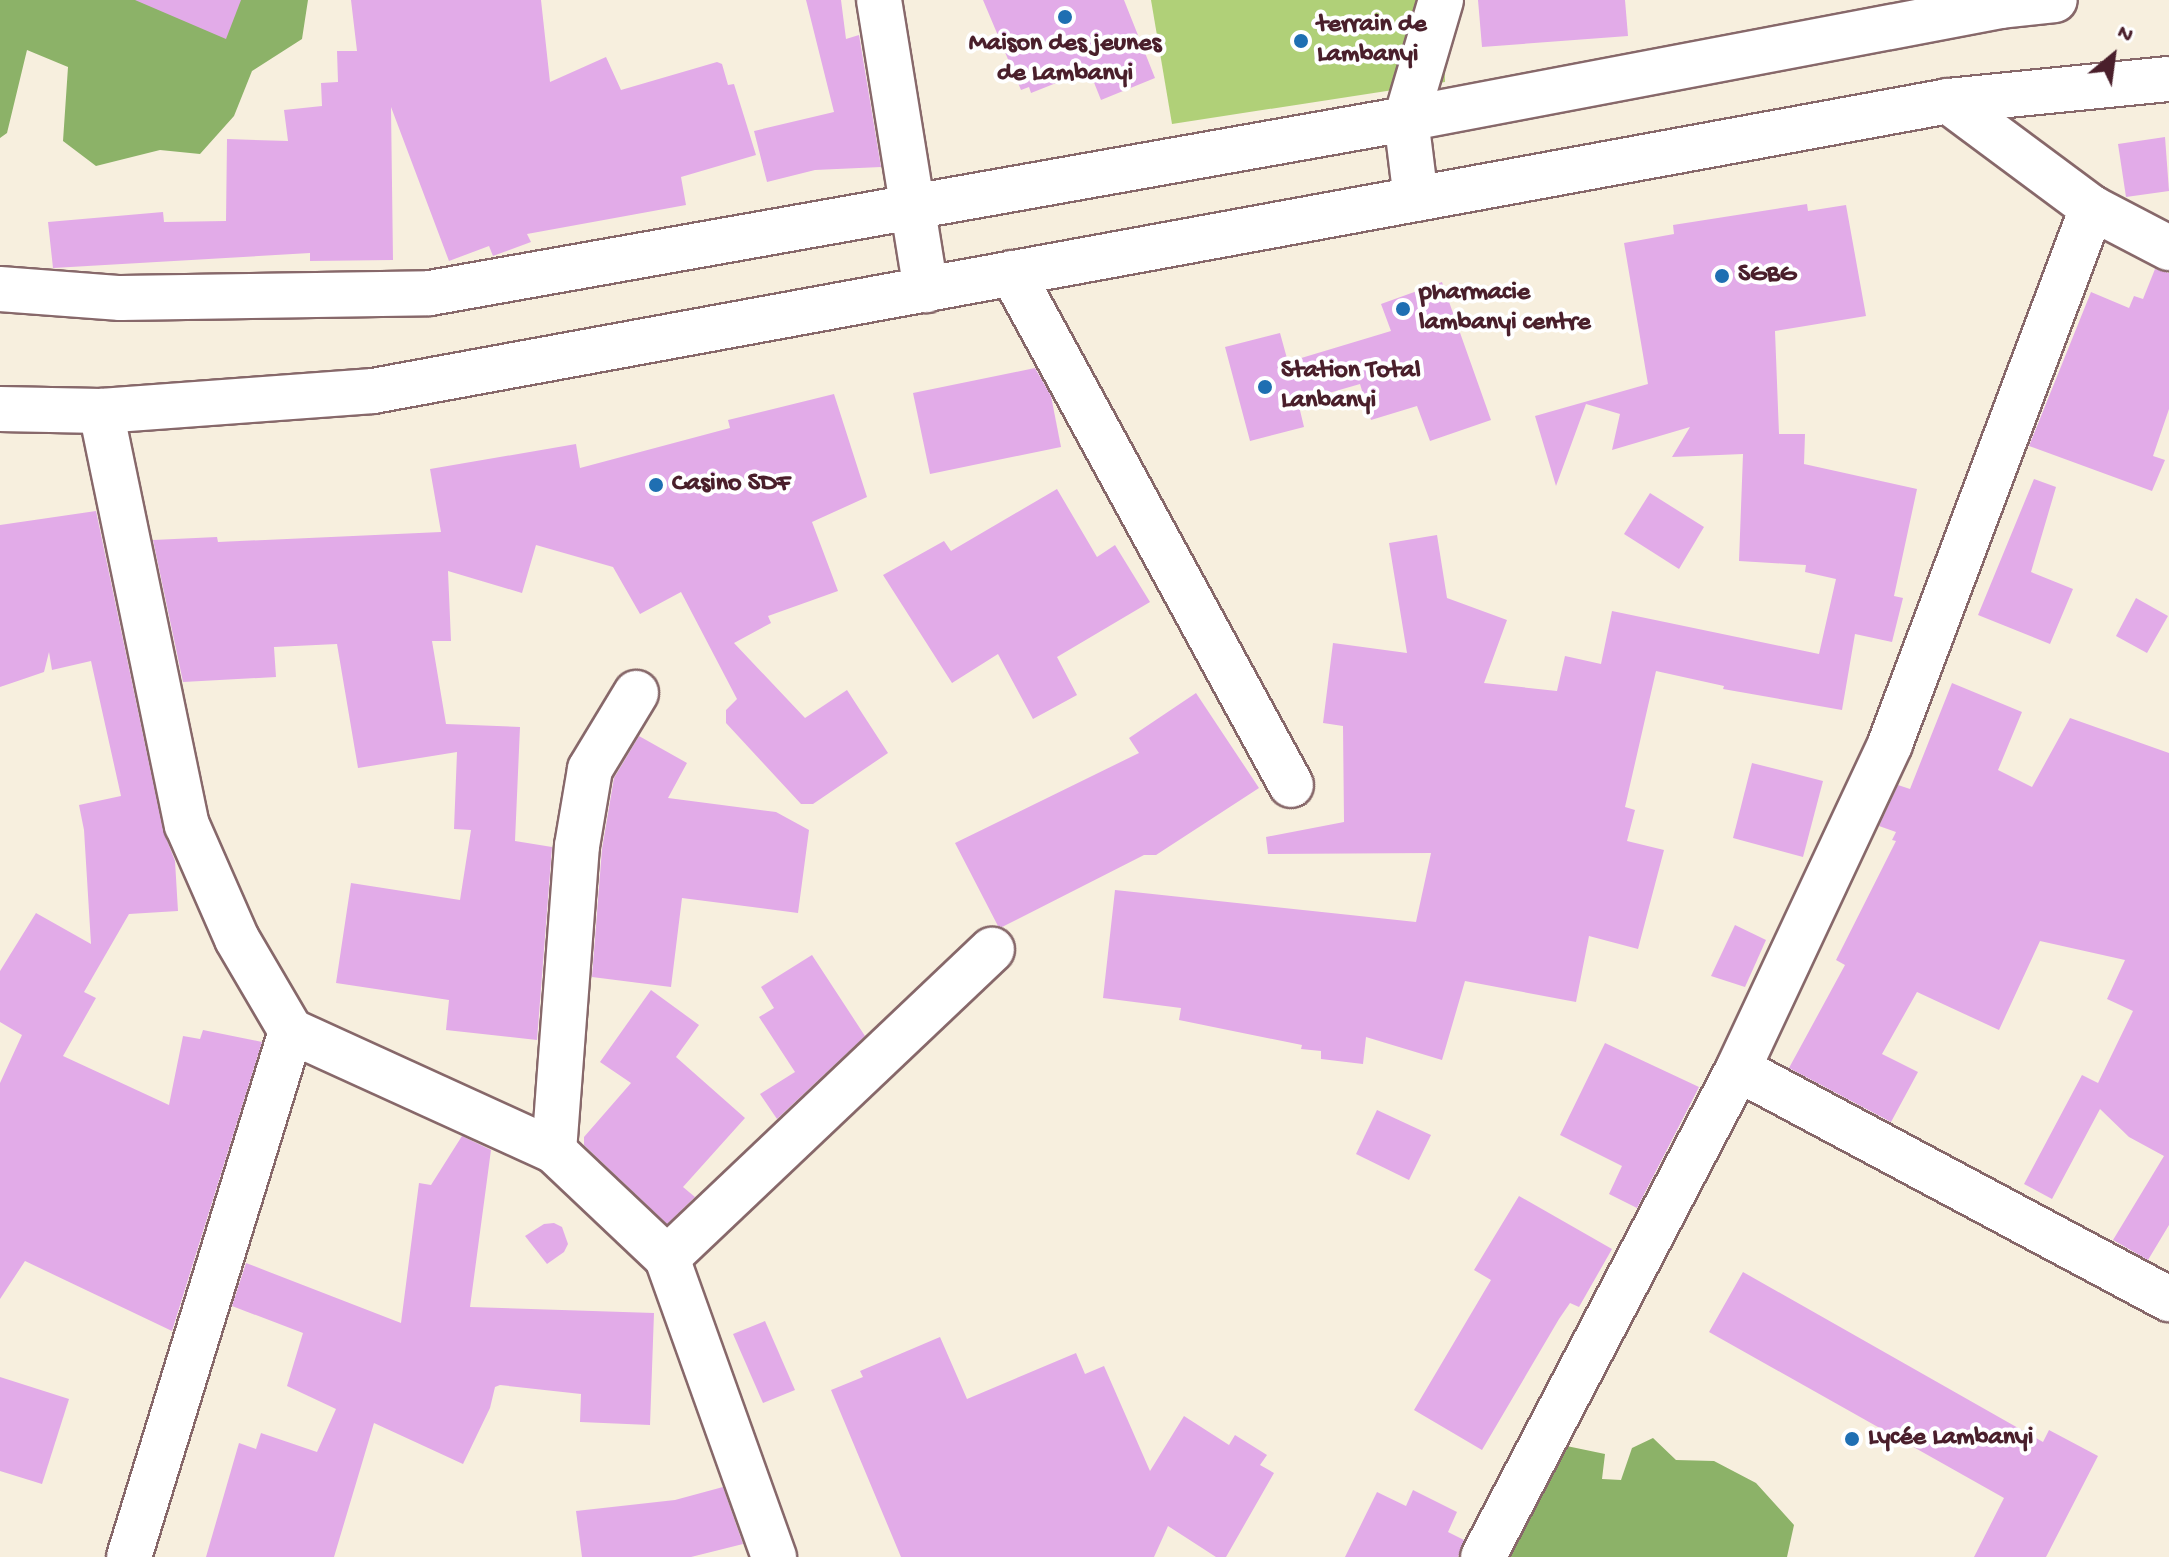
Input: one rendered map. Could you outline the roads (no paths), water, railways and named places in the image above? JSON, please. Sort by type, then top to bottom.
[{"type":"street","points":[[879,0],[926,290]]},
{"type":"street","points":[[1416,199],[1406,119],[1441,0]]},
{"type":"street","points":[[0,289],[121,298],[430,293],[1406,119],[2001,6],[2055,0]]},
{"type":"street","points":[[0,409],[101,411],[373,391],[1948,101],[2169,79]]},
{"type":"street","points":[[1948,101],[2092,208],[2169,248]]},
{"type":"street","points":[[1483,1557],[1738,1069],[1890,744],[2092,208]]},
{"type":"street","points":[[1012,273],[1291,785]]},
{"type":"street","points":[[101,411],[187,825],[237,939],[291,1031],[554,1151],[667,1258],[774,1557]]},
{"type":"street","points":[[554,1151],[577,846],[590,769],[636,693]]},
{"type":"street","points":[[667,1258],[992,950]]},
{"type":"street","points":[[129,1557],[291,1031]]},
{"type":"street","points":[[1738,1069],[2169,1299]]},
{"type":"place","name":"Maison des jeunes de Lambanyi","points":[[1065,17]]},
{"type":"place","name":"terrain de Lambanyi","points":[[1301,41]]},
{"type":"place","name":"SGBG","points":[[1722,276]]},
{"type":"place","name":"pharmacie lambanyi centre","points":[[1403,309]]},
{"type":"place","name":"Station Total Lanbanyi","points":[[1265,387]]},
{"type":"place","name":"Casino SDF","points":[[656,485]]},
{"type":"place","name":"Lycée Lambanyi","points":[[1852,1439]]}]
